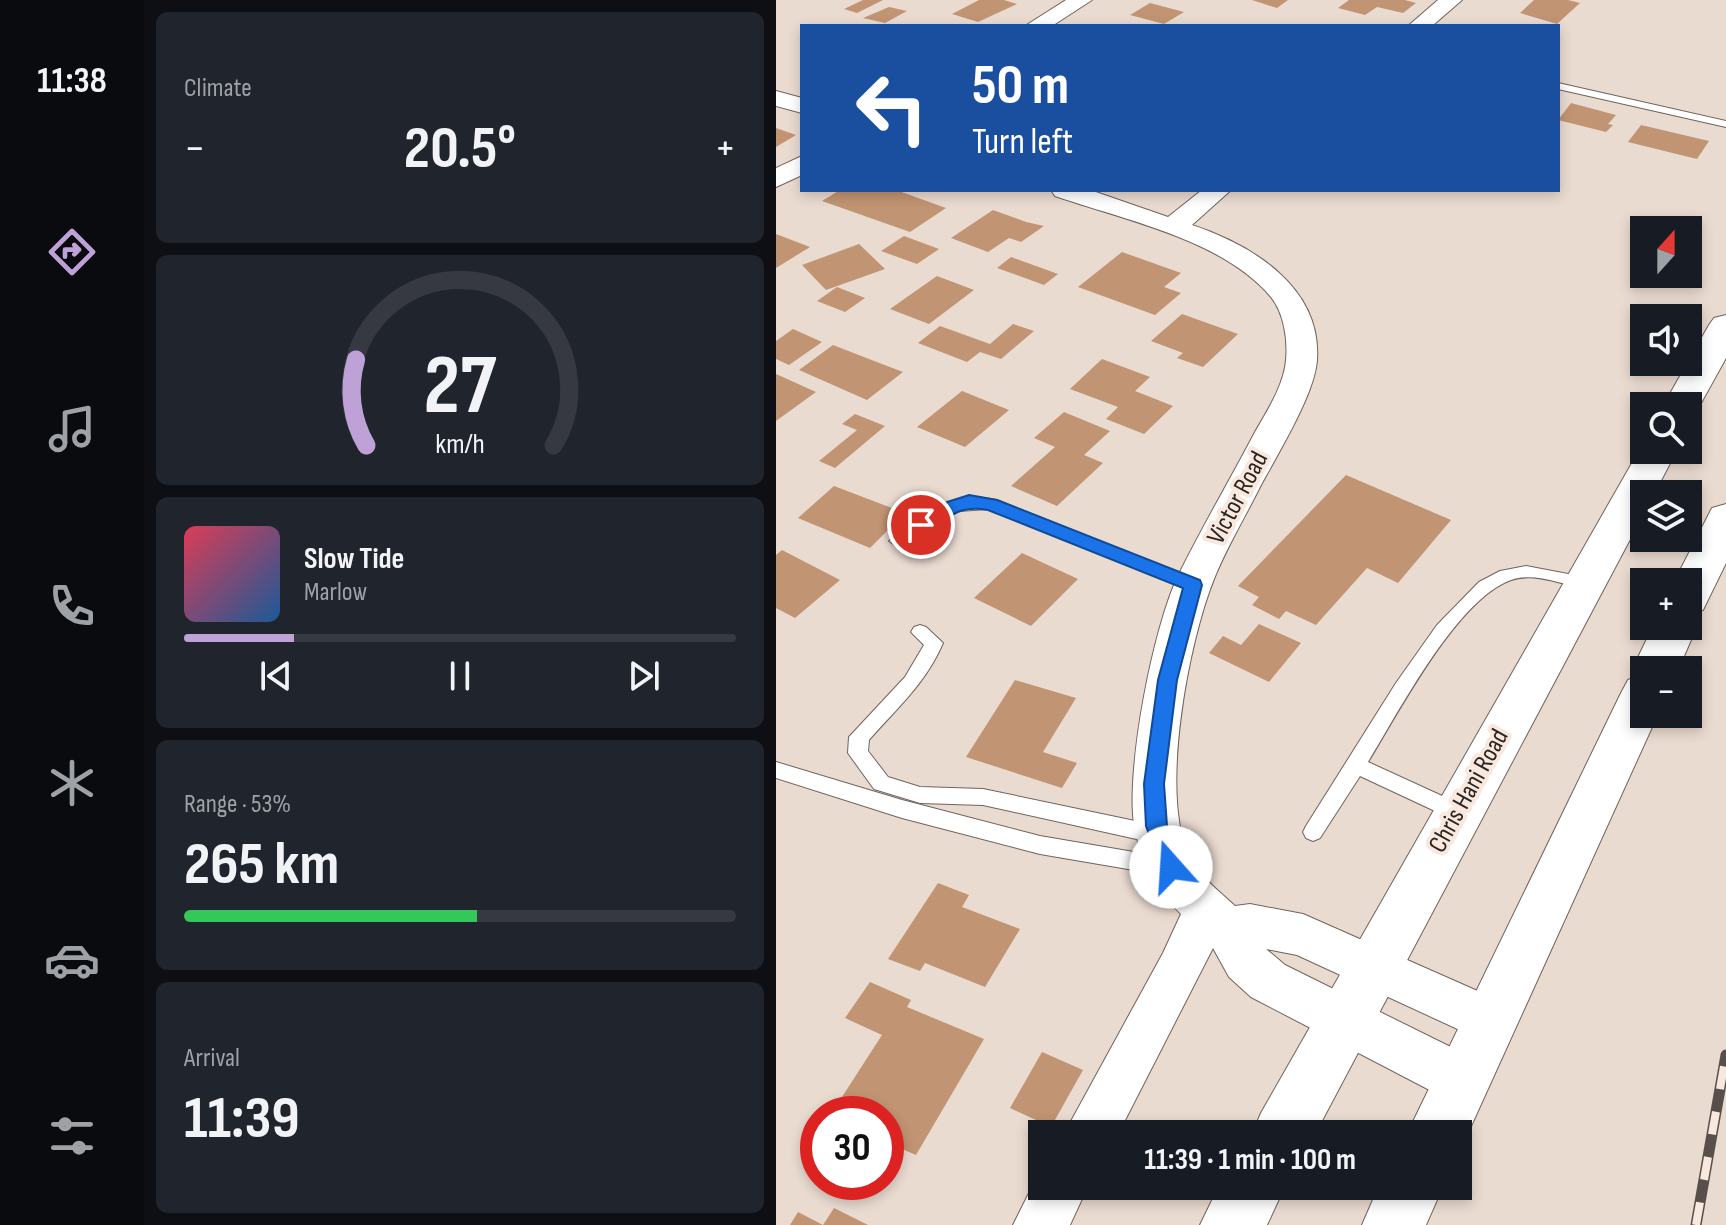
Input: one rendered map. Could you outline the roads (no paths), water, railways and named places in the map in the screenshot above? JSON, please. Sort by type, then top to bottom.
[{"type":"main road","points":[[1690,392],[1726,325]]},
{"type":"main road","name":"Chris Hani Road","points":[[1289,1120],[1650,464]]},
{"type":"main road","points":[[1702,569],[1726,518]]},
{"type":"main road","points":[[1443,1120],[1630,723]]},
{"type":"main road","points":[[1232,1225],[1246,1200]]},
{"type":"main road","points":[[1394,1225],[1406,1200]]},
{"type":"street","points":[[1039,24],[1081,0]]},
{"type":"street","points":[[1421,24],[1451,0]]},
{"type":"street","points":[[776,98],[800,105]]},
{"type":"street","points":[[776,179],[800,165]]},
{"type":"street","name":"Victor Road","points":[[1070,192],[1209,240],[1256,267],[1286,296],[1300,328],[1302,362],[1288,401],[1193,585],[1167,680],[1154,784],[1156,826],[1166,851],[1246,962],[1268,981],[1461,1079]]},
{"type":"street","points":[[1172,227],[1216,192]]},
{"type":"street","points":[[1098,1120],[1180,969],[1216,919],[1303,935],[1490,1021]]},
{"type":"street","points":[[1040,1225],[1053,1200]]},
{"type":"lane","points":[[1560,86],[1726,124]]},
{"type":"lane","points":[[898,541],[944,509],[969,501],[991,504],[1193,585]]},
{"type":"lane","points":[[1313,832],[1434,642],[1480,592],[1498,578],[1525,572],[1584,583]]},
{"type":"lane","points":[[920,632],[934,643],[930,654],[911,685],[859,737],[858,753],[881,783],[920,795],[983,797],[1166,851]]},
{"type":"lane","points":[[1356,765],[1457,812]]},
{"type":"lane","points":[[776,770],[902,809],[1040,845],[1166,851]]},
{"type":"railway","points":[[1696,1225],[1726,1055]]}]
